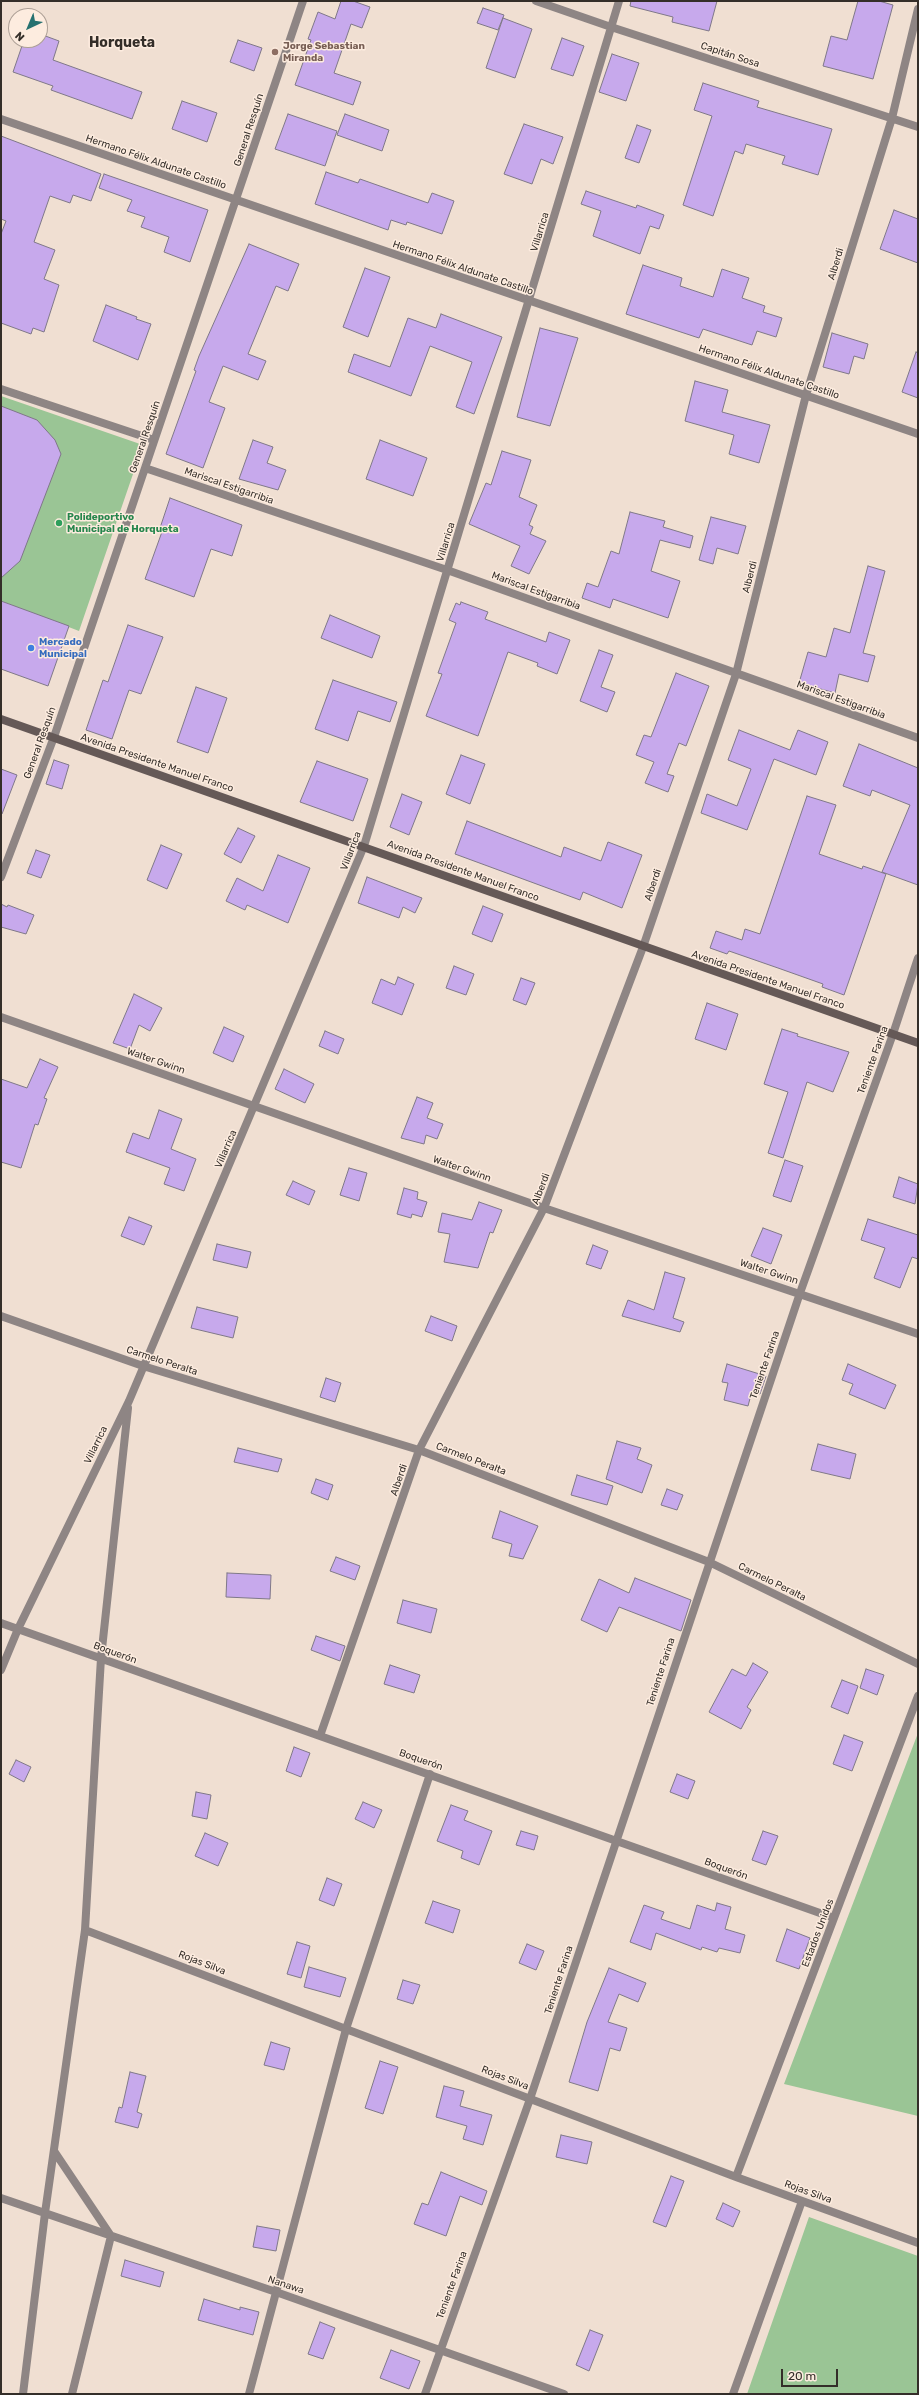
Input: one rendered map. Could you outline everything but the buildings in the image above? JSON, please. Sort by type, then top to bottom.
[{"type":"main road","name":"Avenida Presidente Manuel Franco","points":[[1,719],[918,1043]]},
{"type":"street","name":"General Resquín","points":[[1,877],[54,737],[154,440],[237,201],[303,1]]},
{"type":"street","name":"Capitán Sosa","points":[[536,1],[918,127]]},
{"type":"street","name":"Villarrica","points":[[1,1670],[18,1629],[129,1401],[364,846],[530,301],[619,1]]},
{"type":"street","name":"Alberdi","points":[[320,1736],[420,1450],[544,1208],[643,946],[736,674],[806,395],[892,118],[918,9]]},
{"type":"street","name":"Hermano Félix Aldunate Castillo","points":[[1,119],[918,434]]},
{"type":"street","points":[[1,390],[154,440]]},
{"type":"street","name":"Mariscal Estigarribia","points":[[145,468],[448,570],[918,738]]},
{"type":"street","name":"Teniente Farina","points":[[426,2394],[440,2350],[530,2099],[800,1293],[893,1034],[918,958]]},
{"type":"street","name":"Walter Gwinn","points":[[1,1017],[544,1208],[918,1334]]},
{"type":"street","name":"Carmelo Peralta","points":[[1,1316],[143,1366],[420,1450],[709,1562],[918,1664]]},
{"type":"street","points":[[23,2394],[45,2213],[86,1930],[100,1658],[129,1401]]},
{"type":"street","name":"Boquerón","points":[[1,1623],[834,1918]]},
{"type":"street","name":"Estados Unidos","points":[[736,2177],[918,1696]]},
{"type":"street","points":[[249,2394],[346,2029],[430,1774]]},
{"type":"street","name":"Rojas Silva","points":[[86,1930],[736,2177],[918,2243]]},
{"type":"street","points":[[54,2151],[111,2236],[72,2394]]},
{"type":"street","name":"Nanawa","points":[[1,2198],[276,2292],[564,2394]]},
{"type":"street","points":[[733,2394],[802,2201]]},
{"type":"green space","name":"Polideportivo Municipal de Horqueta","points":[[1,396],[143,445],[79,631],[1,601]]},
{"type":"green space","points":[[918,1733],[918,2116],[784,2084]]},
{"type":"green space","points":[[809,2217],[918,2256],[918,2394],[747,2394]]},
{"type":"place","name":"Jorge Sebastian Miranda","points":[[275,52]]},
{"type":"place","name":"Polideportivo Municipal de Horqueta","points":[[59,523]]},
{"type":"place","name":"Mercado Municipal","points":[[31,648]]},
{"type":"district","name":"Horqueta","points":[[122,43]]}]
